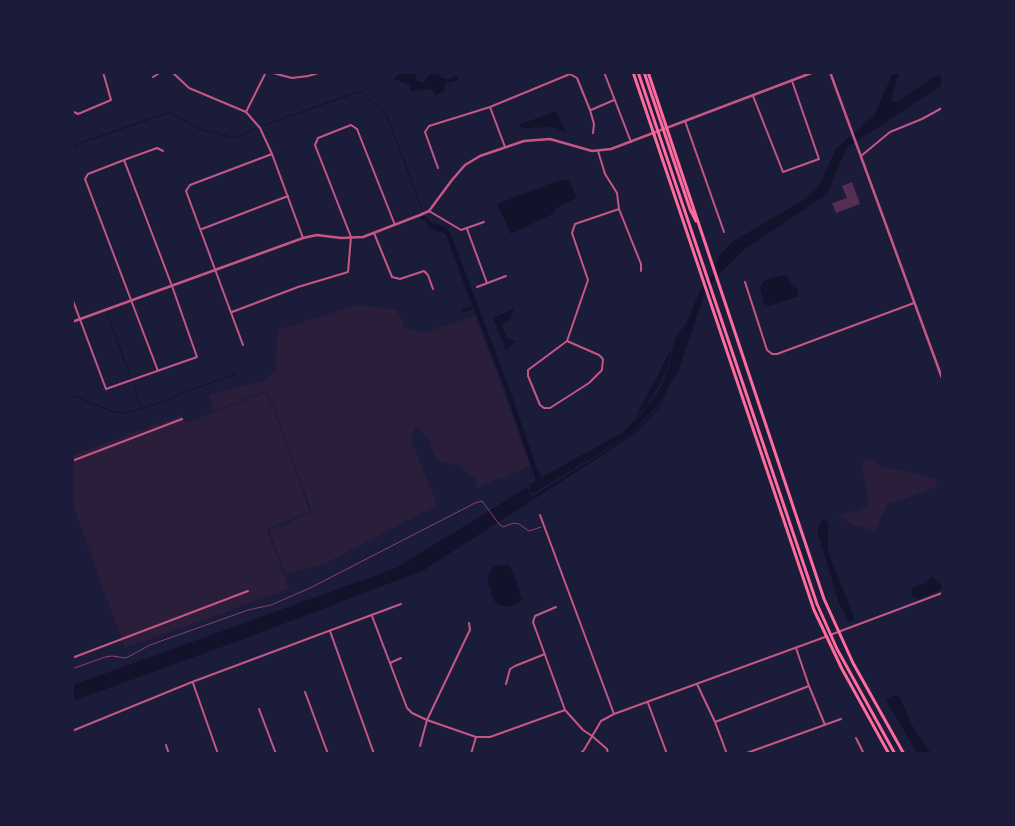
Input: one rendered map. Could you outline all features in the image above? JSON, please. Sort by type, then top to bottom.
[{"type":"highway","points":[[633,72],[651,119],[804,581],[834,650],[889,754]]},
{"type":"highway","points":[[638,72],[651,119]]},
{"type":"highway","points":[[644,72],[700,226],[832,619],[904,754]]},
{"type":"highway","points":[[648,72],[660,116]]},
{"type":"highway","points":[[660,146],[704,266],[822,623]]},
{"type":"highway","points":[[834,650],[895,754]]},
{"type":"street","points":[[72,111],[78,114],[111,100],[103,72]]},
{"type":"street","points":[[153,77],[161,72]]},
{"type":"street","points":[[172,72],[189,88],[246,112],[260,128],[272,154],[303,238]]},
{"type":"street","points":[[246,112],[268,72],[292,78],[322,72]]},
{"type":"street","points":[[604,72],[631,142]]},
{"type":"street","points":[[72,322],[303,238],[317,235],[341,238],[362,237],[395,225],[429,211],[465,165],[480,156],[505,147],[530,139],[550,139],[598,151],[611,150],[814,72]]},
{"type":"street","points":[[830,72],[914,303],[941,369],[942,378]]},
{"type":"street","points":[[438,168],[424,132],[429,126],[490,107],[570,74],[577,78],[590,110],[594,124],[593,133]]},
{"type":"street","points":[[752,96],[783,172],[818,159],[792,81]]},
{"type":"street","points":[[590,110],[614,100]]},
{"type":"street","points":[[490,107],[505,147]]},
{"type":"street","points":[[860,156],[890,132],[922,119],[942,108]]},
{"type":"street","points":[[685,121],[724,232]]},
{"type":"street","points":[[232,312],[298,287],[348,272],[351,237],[315,145],[318,138],[351,126],[357,130],[395,225]]},
{"type":"street","points":[[158,372],[85,180],[88,174],[124,160],[157,148],[164,151]]},
{"type":"street","points":[[598,151],[605,174],[617,194],[619,209],[641,264],[641,271]]},
{"type":"street","points":[[243,345],[186,191],[190,185],[272,154]]},
{"type":"street","points":[[72,298],[106,389],[197,357],[124,160]]},
{"type":"street","points":[[201,229],[288,196]]},
{"type":"street","points":[[567,341],[599,355],[603,359],[602,370],[589,383],[550,408],[544,408],[540,405],[528,376],[528,370],[567,341],[588,280],[572,233],[575,224],[619,209]]},
{"type":"street","points":[[429,211],[461,230],[484,222]]},
{"type":"street","points":[[467,229],[487,283]]},
{"type":"street","points":[[374,233],[392,277],[400,279],[424,271],[428,275],[433,289]]},
{"type":"street","points":[[478,287],[506,276]]},
{"type":"street","points":[[745,282],[767,350],[772,354],[777,354],[914,303]]},
{"type":"street","points":[[72,461],[182,419]]},
{"type":"street","points":[[540,514],[614,714]]},
{"type":"street","points":[[72,658],[248,591]]},
{"type":"street","points":[[580,754],[601,721],[614,714],[942,593]]},
{"type":"street","points":[[72,731],[192,682],[401,604]]},
{"type":"street","points":[[556,607],[535,616],[533,622],[565,710],[583,730],[607,749],[608,754]]},
{"type":"street","points":[[372,615],[407,708],[412,713],[476,737],[490,737],[565,710]]},
{"type":"street","points":[[420,746],[427,720],[470,630],[469,623]]},
{"type":"street","points":[[330,631],[374,754]]},
{"type":"street","points":[[796,648],[825,725]]},
{"type":"street","points":[[506,684],[510,669],[546,654]]},
{"type":"street","points":[[390,663],[401,658]]},
{"type":"street","points":[[192,682],[218,754]]},
{"type":"street","points":[[697,684],[715,722],[727,754]]},
{"type":"street","points":[[715,722],[809,686]]},
{"type":"street","points":[[305,692],[328,754]]},
{"type":"street","points":[[648,703],[667,754]]},
{"type":"street","points":[[259,709],[276,754]]},
{"type":"street","points":[[744,754],[841,719]]},
{"type":"street","points":[[471,754],[476,737]]},
{"type":"street","points":[[856,738],[863,753]]},
{"type":"street","points":[[166,745],[169,754]]},
{"type":"path","points":[[72,668],[105,657],[126,658],[150,645],[248,610],[271,605],[310,588],[482,501],[497,522],[503,527],[514,523],[519,524],[528,531],[545,526]]},
{"type":"shaded area","points":[[414,72],[418,82],[424,82],[431,73],[437,73],[443,79],[449,79],[456,75],[459,80],[447,83],[444,86],[445,91],[435,96],[432,89],[411,91],[409,85],[394,79],[399,74],[396,73]]},
{"type":"shaded area","points":[[893,73],[899,73],[891,100],[898,104],[942,74],[942,85],[857,141],[854,133],[874,116]]},
{"type":"shaded area","points":[[556,111],[566,132],[553,127],[522,128],[519,125]]},
{"type":"shaded area","points":[[851,135],[854,143],[846,149],[827,194],[746,248],[718,275],[715,265],[721,254],[732,242],[803,200],[819,186],[836,149]]},
{"type":"shaded area","points":[[570,180],[576,198],[555,209],[554,213],[511,234],[497,204],[557,181]]},
{"type":"shaded area","points":[[425,216],[431,222],[445,227],[451,235],[511,393],[537,469],[542,477],[622,433],[646,409],[662,385],[668,369],[675,338],[687,322],[701,288],[704,295],[679,369],[660,403],[630,435],[532,494],[529,485],[535,481],[535,477],[502,381],[474,309],[462,312],[461,310],[472,306],[446,234],[429,228],[426,220],[422,220],[420,217]]},
{"type":"shaded area","points":[[787,275],[790,282],[797,288],[799,296],[769,306],[764,304],[760,287],[762,283],[767,279]]},
{"type":"shaded area","points":[[357,305],[397,310],[405,329],[425,332],[475,316],[530,466],[476,488],[475,479],[458,465],[442,463],[435,456],[428,439],[420,428],[415,428],[411,440],[437,505],[326,563],[286,575],[269,530],[292,523],[312,512],[268,392],[266,391],[213,411],[210,394],[250,385],[264,380],[276,372],[277,330]]},
{"type":"shaded area","points":[[514,309],[510,319],[502,325],[507,338],[516,341],[506,350],[493,318]]},
{"type":"shaded area","points":[[671,350],[667,368],[660,384],[645,408],[635,418]]},
{"type":"shaded area","points":[[267,392],[310,512],[267,529],[289,589],[125,648],[73,506],[73,455],[182,415],[185,423]]},
{"type":"shaded area","points":[[665,397],[661,406],[635,434],[424,570],[249,637],[73,701],[73,685],[396,568],[528,487],[533,496],[630,436],[661,405]]},
{"type":"shaded area","points":[[863,459],[874,460],[884,469],[898,469],[936,479],[937,486],[902,500],[888,503],[875,531],[852,525],[838,515],[859,510],[869,504]]},
{"type":"shaded area","points":[[824,519],[828,523],[828,552],[855,619],[849,622],[839,603],[817,530]]},
{"type":"shaded area","points":[[509,565],[522,599],[518,604],[509,607],[497,604],[493,599],[488,582],[489,575],[494,566]]},
{"type":"shaded area","points":[[932,576],[942,585],[942,589],[918,599],[913,596],[911,591],[914,587],[926,583]]},
{"type":"shaded area","points":[[894,695],[899,696],[912,725],[929,753],[917,753],[886,700]]},
{"type":"building","points":[[852,182],[860,204],[836,213],[832,203],[847,198],[842,186]]},
{"type":"waterway","points":[[895,106],[942,76]]},
{"type":"waterway","points":[[264,125],[361,91],[387,116],[422,209]]},
{"type":"waterway","points":[[72,146],[167,113],[172,113],[199,129],[235,138],[255,129]]},
{"type":"waterway","points":[[701,296],[716,273]]},
{"type":"waterway","points":[[108,316],[130,375]]},
{"type":"waterway","points":[[72,395],[111,411],[126,413],[164,401],[235,374]]},
{"type":"waterway","points":[[134,387],[141,408]]}]
